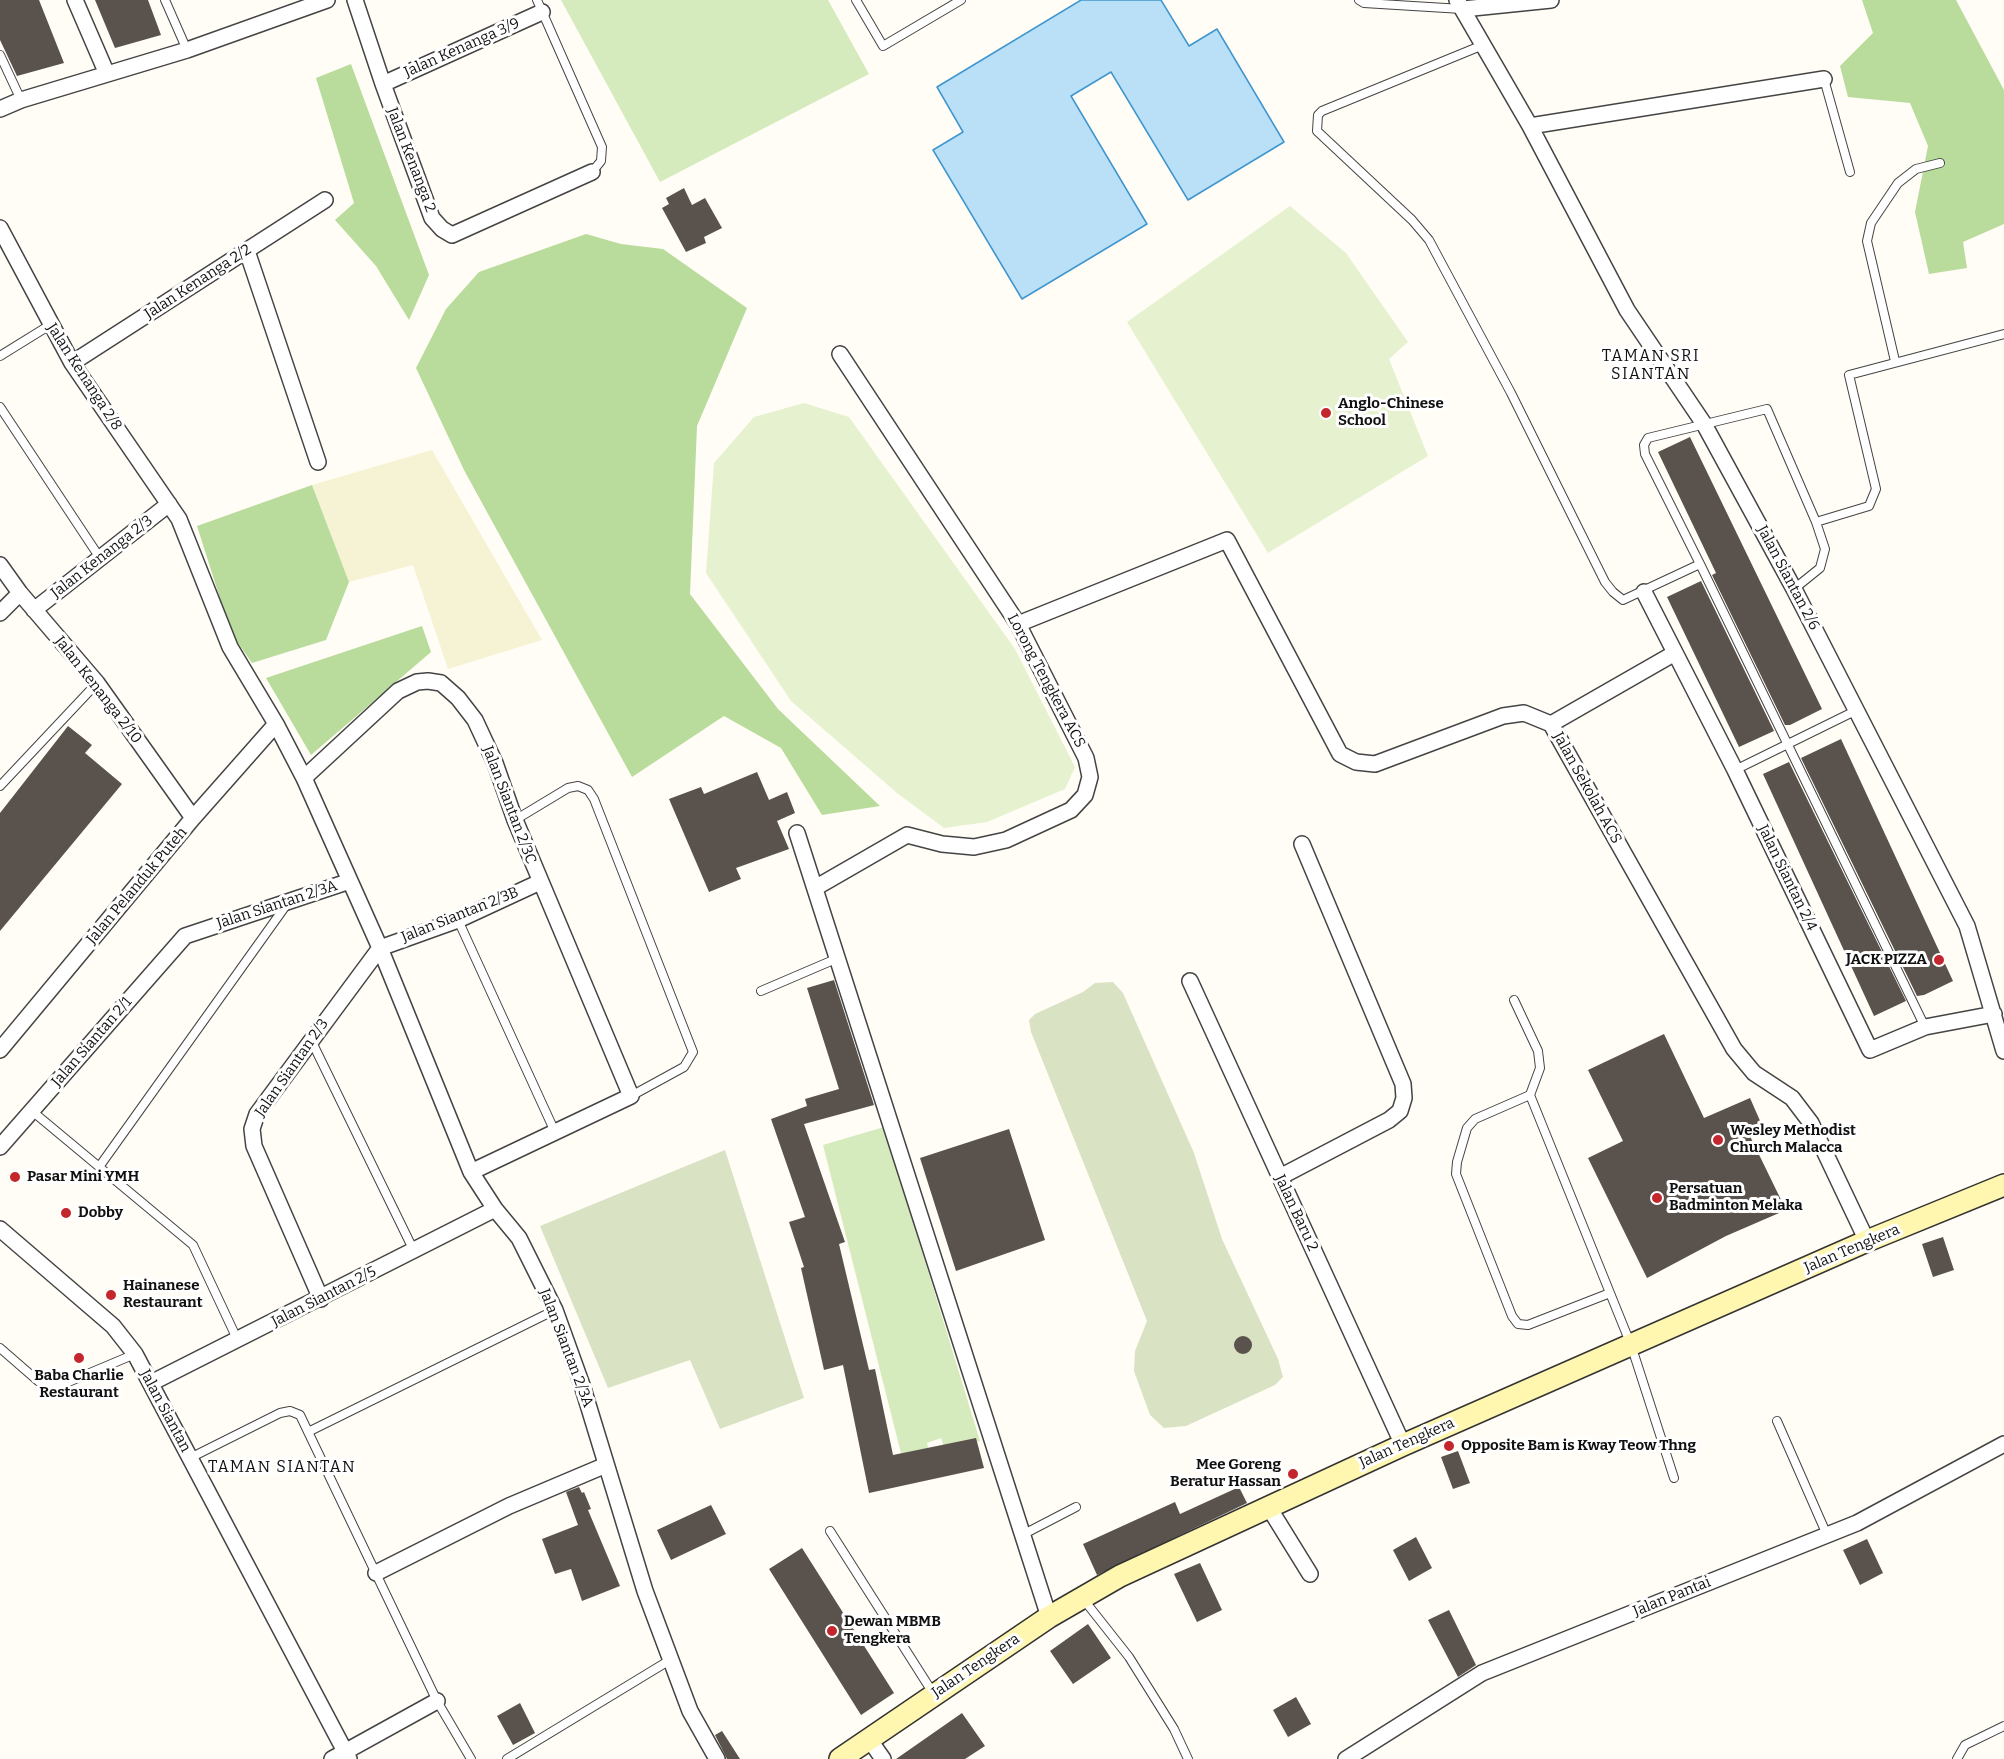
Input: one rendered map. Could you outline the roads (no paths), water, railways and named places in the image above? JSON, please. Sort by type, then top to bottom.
[{"type":"main road","name":"Jalan Tengkera","points":[[840,1759],[1049,1617],[1120,1576],[1403,1444],[1867,1242],[2004,1185]]},
{"type":"street","points":[[75,0],[107,74]]},
{"type":"street","points":[[0,109],[21,100],[187,50],[327,0]]},
{"type":"street","points":[[1460,5],[1551,0]]},
{"type":"street","name":"Jalan Kenanga 2","points":[[358,1],[383,84],[432,218],[442,229],[452,235],[592,172]]},
{"type":"street","name":"Jalan Siantan 2/6","points":[[1460,5],[1530,126],[1627,310],[1704,424],[1857,710],[1967,926],[2004,1051]]},
{"type":"street","name":"Jalan Kenanga 3/9","points":[[383,84],[539,6]]},
{"type":"street","points":[[1530,126],[1824,79]]},
{"type":"street","name":"Jalan Kenanga 2/2","points":[[72,363],[325,200]]},
{"type":"street","name":"Jalan Kenanga 2/8","points":[[0,228],[50,326],[72,363],[179,519],[230,647],[276,724],[304,778],[350,881]]},
{"type":"street","points":[[247,251],[318,462]]},
{"type":"street","name":"Lorong Tengkera ACS","points":[[815,888],[907,836],[942,844],[974,847],[1005,840],[1071,810],[1085,795],[1090,777],[1086,758],[1018,624],[840,354]]},
{"type":"street","name":"Jalan Kenanga 2/3","points":[[34,610],[169,504]]},
{"type":"street","name":"Jalan Sekolah ACS","points":[[1018,624],[1227,540],[1340,754],[1356,762],[1375,764],[1503,716],[1524,713],[1551,724],[1734,1049],[1754,1073],[1792,1098],[1811,1123],[1867,1242]]},
{"type":"street","name":"Jalan Kenanga 2/10","points":[[0,565],[20,593],[97,684],[193,818]]},
{"type":"street","name":"Jalan Siantan 2/4","points":[[1644,592],[1735,770],[1870,1050],[1925,1027],[1994,1014]]},
{"type":"street","points":[[0,613],[20,593]]},
{"type":"street","points":[[1551,724],[1675,653]]},
{"type":"street","name":"Jalan Siantan 2/3C","points":[[304,778],[398,691],[417,682],[428,681],[441,683],[458,698],[475,720],[495,763],[514,820],[631,1096]]},
{"type":"street","name":"Jalan Pelanduk Puteh","points":[[0,1050],[193,818],[276,724]]},
{"type":"street","points":[[797,833],[1049,1617]]},
{"type":"street","points":[[1280,1177],[1389,1120],[1400,1111],[1404,1098],[1402,1084],[1302,844]]},
{"type":"street","name":"Jalan Siantan 2/3A","points":[[185,936],[350,881],[380,948],[471,1172],[495,1209],[519,1238],[555,1310],[582,1385],[645,1591],[690,1711],[717,1759]]},
{"type":"street","name":"Jalan Siantan 2/3B","points":[[380,948],[458,920],[540,882]]},
{"type":"street","name":"Jalan Siantan 2/1","points":[[0,1147],[185,936]]},
{"type":"street","name":"Jalan Siantan 2/3","points":[[321,1299],[254,1146],[252,1129],[257,1114],[380,948]]},
{"type":"street","name":"Jalan Baru 2","points":[[1190,981],[1403,1444]]},
{"type":"street","points":[[471,1172],[556,1134],[631,1096]]},
{"type":"street","name":"Jalan Siantan 2/5","points":[[151,1383],[414,1252],[495,1209]]},
{"type":"street","name":"Jalan Siantan","points":[[0,1229],[113,1326],[135,1354],[342,1757]]},
{"type":"street","name":"Jalan Pantai","points":[[1346,1759],[1482,1673],[1857,1523],[2004,1444]]},
{"type":"street","points":[[376,1573],[509,1506],[606,1465]]},
{"type":"street","points":[[1268,1506],[1310,1574]]},
{"type":"street","points":[[342,1757],[436,1701]]},
{"type":"street","points":[[869,1739],[883,1759]]},
{"type":"lane","points":[[165,0],[187,50]]},
{"type":"lane","points":[[856,0],[883,46],[961,0]]},
{"type":"lane","points":[[1359,0],[1364,3],[1460,5]]},
{"type":"lane","points":[[539,6],[602,147],[601,162],[592,172]]},
{"type":"lane","points":[[1483,45],[1322,111],[1318,115],[1317,131],[1412,220],[1429,240],[1511,393],[1605,582],[1623,600],[1700,564]]},
{"type":"lane","points":[[0,55],[21,100]]},
{"type":"lane","points":[[1824,79],[1850,172]]},
{"type":"lane","points":[[1895,361],[1867,241],[1871,223],[1883,201],[1898,183],[1916,169],[1940,163]]},
{"type":"lane","points":[[0,356],[50,326]]},
{"type":"lane","points":[[1816,522],[1869,506],[1876,489],[1849,375],[2004,334]]},
{"type":"lane","points":[[0,407],[100,558]]},
{"type":"lane","points":[[1794,589],[1820,568],[1825,549],[1816,522],[1767,409],[1656,434],[1648,438],[1644,445],[1645,454],[1925,1027]]},
{"type":"lane","points":[[0,786],[97,684]]},
{"type":"lane","points":[[1735,770],[1857,710]]},
{"type":"lane","points":[[514,820],[568,788],[578,786],[588,790],[594,799],[693,1052],[684,1067],[631,1096]]},
{"type":"lane","points":[[99,1167],[288,903]]},
{"type":"lane","points":[[458,920],[556,1134]]},
{"type":"lane","points":[[761,991],[838,958]]},
{"type":"lane","points":[[1514,1000],[1538,1051],[1540,1068],[1530,1095],[1630,1345],[1674,1478]]},
{"type":"lane","points":[[311,1039],[414,1252]]},
{"type":"lane","points":[[1530,1095],[1475,1119],[1467,1128],[1457,1162],[1456,1174],[1512,1316],[1518,1324],[1528,1325],[1610,1293]]},
{"type":"lane","points":[[32,1111],[193,1245],[238,1341]]},
{"type":"lane","points":[[308,1432],[555,1310]]},
{"type":"lane","points":[[0,1348],[38,1381],[51,1386],[66,1383],[135,1354]]},
{"type":"lane","points":[[190,1458],[280,1413],[290,1411],[300,1415],[436,1701],[471,1759]]},
{"type":"lane","points":[[1777,1421],[1827,1535]]},
{"type":"lane","points":[[1022,1534],[1076,1507]]},
{"type":"lane","points":[[830,1531],[934,1695]]},
{"type":"lane","points":[[1081,1597],[1129,1657],[1174,1729],[1188,1759]]},
{"type":"lane","points":[[507,1759],[670,1660]]},
{"type":"lane","points":[[1957,1759],[1965,1745],[2004,1726]]},
{"type":"water","points":[[1081,0],[1161,0],[1189,46],[1217,29],[1284,142],[1188,200],[1111,72],[1071,96],[1147,224],[1022,299],[933,150],[963,132],[937,87]]},
{"type":"place","name":"Anglo-Chinese School","points":[[1326,413]]},
{"type":"place","name":"JACK PIZZA","points":[[1939,960]]},
{"type":"place","name":"Wesley Methodist Church Malacca","points":[[1718,1140]]},
{"type":"place","name":"Pasar Mini YMH","points":[[15,1177]]},
{"type":"place","name":"Persatuan Badminton Melaka","points":[[1657,1198]]},
{"type":"place","name":"Dobby","points":[[66,1213]]},
{"type":"place","name":"Hainanese Restaurant","points":[[111,1295]]},
{"type":"place","name":"Baba Charlie Restaurant","points":[[79,1358]]},
{"type":"place","name":"Opposite Bam is Kway Teow Thng","points":[[1449,1446]]},
{"type":"place","name":"Mee Goreng Beratur Hassan","points":[[1293,1474]]},
{"type":"place","name":"Dewan MBMB Tengkera","points":[[832,1631]]},
{"type":"district","name":"TAMAN SRI SIANTAN","points":[[1651,366]]},
{"type":"district","name":"TAMAN SIANTAN","points":[[282,1468]]}]
